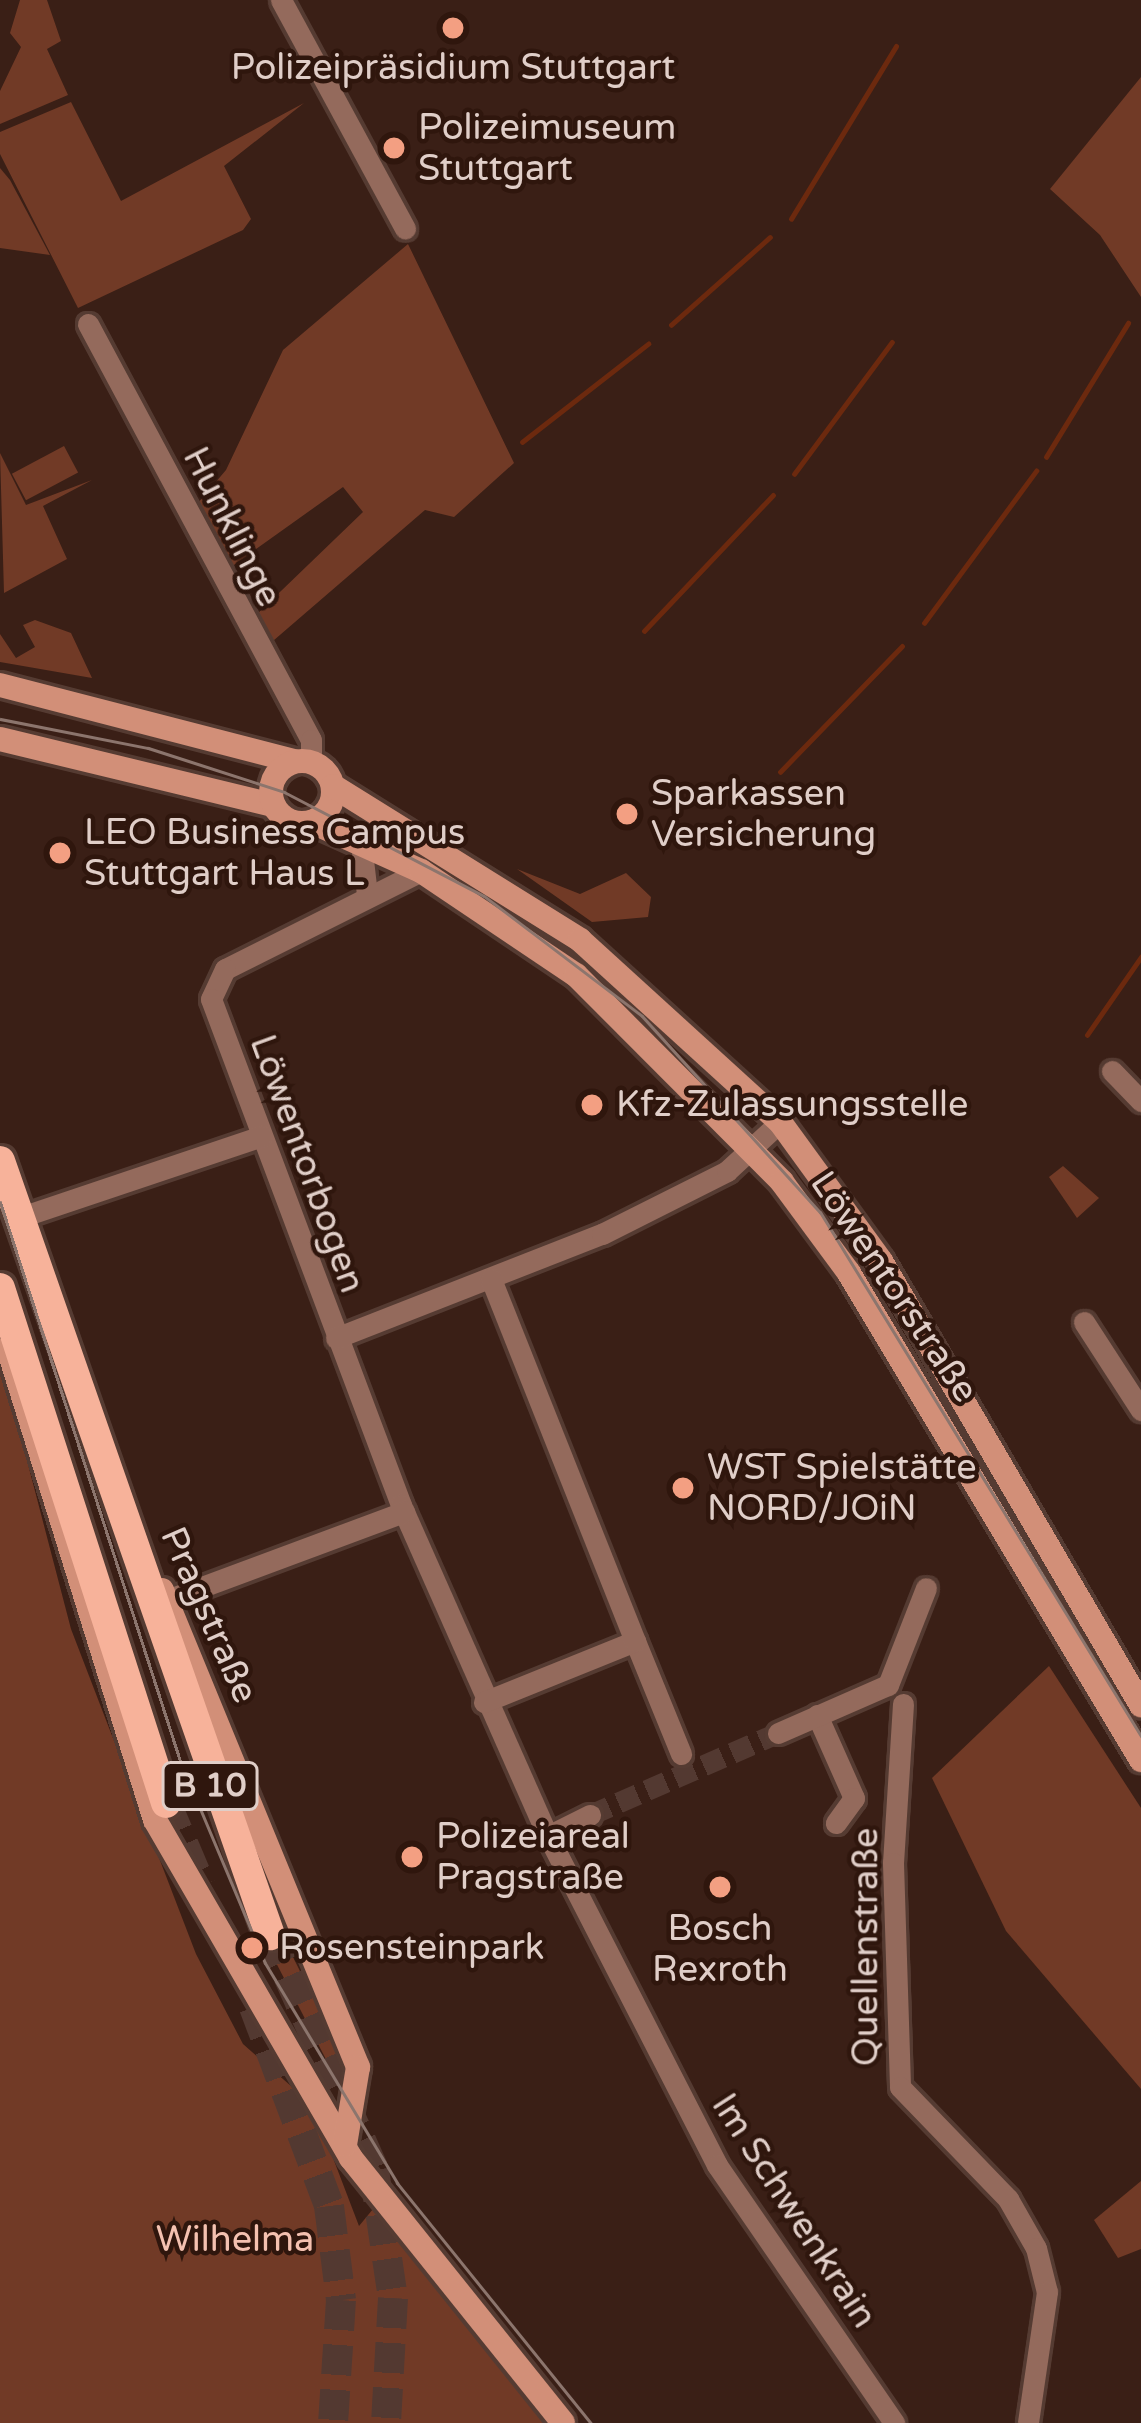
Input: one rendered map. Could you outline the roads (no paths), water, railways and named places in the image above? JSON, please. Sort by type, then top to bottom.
[{"type":"main road","points":[[0,685],[303,761]]},
{"type":"main road","name":"Löwentorstraße","points":[[7,745],[273,805],[421,872],[576,975],[750,1151],[849,1273],[1141,1760]]},
{"type":"main road","points":[[273,805],[273,779],[303,761]]},
{"type":"main road","name":"Löwentorstraße","points":[[303,761],[333,786],[580,940],[780,1122],[881,1261],[1141,1705]]},
{"type":"main road","points":[[312,822],[333,786]]},
{"type":"main road","name":"Pragstraße","points":[[0,1161],[110,1495],[167,1600],[358,2067],[361,2092],[340,2126],[351,2158]]},
{"type":"main road","name":"B 10","points":[[0,1288],[166,1803]]},
{"type":"main road","points":[[0,1310],[24,1427],[148,1806],[351,2158],[563,2423]]},
{"type":"main road","name":"B 10","points":[[110,1495],[270,1935]]},
{"type":"street","points":[[281,0],[405,228]]},
{"type":"street","name":"Hunklinge","points":[[88,323],[311,740],[303,761]]},
{"type":"street","points":[[361,843],[367,894]]},
{"type":"street","name":"Löwentorbogen","points":[[421,872],[367,894],[214,982],[262,1136],[336,1338],[491,1279],[750,1151],[780,1122]]},
{"type":"street","points":[[1112,1071],[1141,1101]]},
{"type":"street","points":[[18,1218],[262,1136]]},
{"type":"street","points":[[491,1279],[681,1754]]},
{"type":"street","points":[[1084,1322],[1141,1410]]},
{"type":"street","points":[[336,1338],[484,1702],[635,1641]]},
{"type":"street","points":[[167,1600],[404,1513]]},
{"type":"street","points":[[778,1733],[887,1685],[926,1588]]},
{"type":"street","name":"Im Schwenkrain","points":[[484,1702],[717,2165],[894,2423]]},
{"type":"street","name":"Quellenstraße","points":[[903,1705],[893,1863],[900,2087],[1008,2199],[1036,2248],[1047,2292],[1028,2423]]},
{"type":"street","points":[[817,1715],[854,1798],[836,1823]]},
{"type":"street","points":[[548,1836],[590,1815]]},
{"type":"waterway","points":[[791,219],[896,46]]},
{"type":"waterway","points":[[671,325],[770,237]]},
{"type":"waterway","points":[[1046,457],[1128,323]]},
{"type":"waterway","points":[[794,474],[892,342]]},
{"type":"waterway","points":[[522,442],[648,344]]},
{"type":"waterway","points":[[924,623],[1036,471]]},
{"type":"waterway","points":[[644,631],[773,495]]},
{"type":"waterway","points":[[780,772],[902,646]]},
{"type":"waterway","points":[[1087,1035],[1141,957]]},
{"type":"tunnel","points":[[590,1815],[778,1733]]},
{"type":"tunnel","points":[[166,1803],[201,1886]]},
{"type":"tunnel","points":[[270,1935],[374,2170],[393,2298],[386,2423]]},
{"type":"tunnel","points":[[254,2007],[329,2206],[341,2300],[333,2423]]},
{"type":"tram line","points":[[0,719],[148,748],[284,792],[484,896],[642,1016],[820,1212],[1141,1736]]},
{"type":"tram line","points":[[0,1202],[180,1761],[265,1963],[397,2183],[591,2423]]},
{"type":"place","name":"Polizeipräsidium Stuttgart","points":[[453,28]]},
{"type":"place","name":"Polizeimuseum Stuttgart","points":[[394,148]]},
{"type":"place","name":"Sparkassen Versicherung","points":[[627,814]]},
{"type":"place","name":"LEO Business Campus Stuttgart Haus L","points":[[60,853]]},
{"type":"place","name":"Kfz-Zulassungsstelle","points":[[592,1105]]},
{"type":"place","name":"WST Spielstätte NORD/JOiN","points":[[683,1488]]},
{"type":"place","name":"Polizeiareal Pragstraße","points":[[412,1857]]},
{"type":"place","name":"Bosch Rexroth","points":[[720,1887]]},
{"type":"place","name":"Rosensteinpark","points":[[252,1948]]},
{"type":"park label","name":"Wilhelma","points":[[235,2240]]}]
